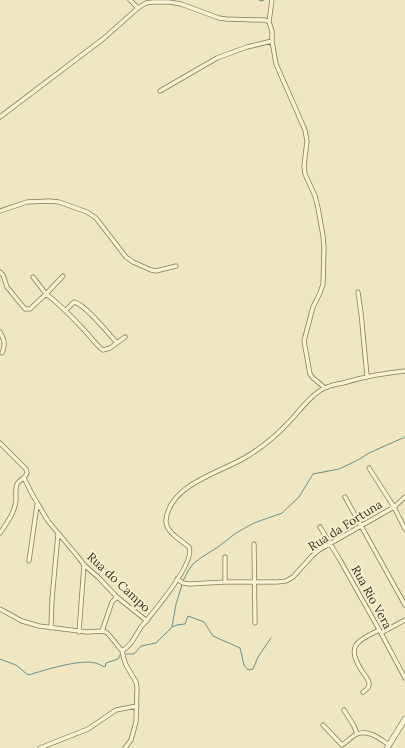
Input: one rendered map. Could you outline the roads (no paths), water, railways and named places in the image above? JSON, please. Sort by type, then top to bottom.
[{"type":"main road","points":[[388,747],[405,719]]},
{"type":"street","points":[[130,0],[138,8]]},
{"type":"street","points":[[272,0],[269,22],[272,32],[274,54],[278,68],[305,130],[305,174],[318,208],[323,236],[324,256],[322,284],[320,293],[313,308],[304,341],[310,374],[325,388]]},
{"type":"street","points":[[0,117],[103,39],[138,8],[152,2],[181,4],[219,18],[265,20],[269,22]]},
{"type":"street","points":[[160,91],[217,58],[247,46],[272,41]]},
{"type":"street","points":[[0,211],[27,202],[59,202],[87,212],[96,218],[126,257],[133,262],[151,270],[176,266]]},
{"type":"street","points":[[0,272],[3,275],[7,287],[25,309],[30,309],[34,306],[63,276]]},
{"type":"street","points":[[33,277],[46,294],[66,310],[103,350],[110,348],[125,337]]},
{"type":"street","points":[[358,292],[367,376]]},
{"type":"street","points":[[66,310],[74,302],[79,304],[101,324],[117,343]]},
{"type":"street","points":[[0,332],[4,340],[4,350],[2,353]]},
{"type":"street","points":[[122,651],[130,644],[160,604],[177,579],[188,559],[190,550],[189,547],[169,529],[166,523],[170,507],[176,497],[197,482],[245,458],[263,446],[288,424],[315,394],[325,388],[367,376],[405,371]]},
{"type":"street","name":"Rua do Campo","points":[[0,443],[27,470],[27,475],[24,478],[37,504],[48,521],[84,566],[98,577],[117,597],[147,621]]},
{"type":"street","points":[[369,468],[394,506],[405,529]]},
{"type":"street","points":[[0,533],[11,517],[16,500],[17,485],[20,480],[24,478]]},
{"type":"street","points":[[345,497],[362,525],[405,605]]},
{"type":"street","name":"Rua da Fortuna","points":[[255,582],[277,582],[286,581],[292,578],[312,556],[394,506],[405,497]]},
{"type":"street","points":[[29,560],[37,504]]},
{"type":"street","name":"Rua Rio Vera","points":[[320,528],[380,631],[405,678]]},
{"type":"street","points":[[51,628],[58,534]]},
{"type":"street","points":[[254,544],[255,622]]},
{"type":"street","points":[[225,557],[226,582]]},
{"type":"street","points":[[79,632],[84,566]]},
{"type":"street","points":[[177,579],[183,583],[189,584],[255,582]]},
{"type":"street","points":[[102,631],[112,602],[117,597]]},
{"type":"street","points":[[0,609],[27,622],[51,628],[79,632],[106,632],[122,651],[126,664],[136,682],[136,722],[131,740],[125,748]]},
{"type":"street","points":[[363,692],[369,686],[369,682],[358,664],[354,649],[358,643],[405,620]]},
{"type":"street","points":[[40,748],[88,729],[116,710],[137,706]]},
{"type":"street","points":[[344,710],[357,734]]},
{"type":"street","points":[[323,725],[342,745],[357,734],[368,733],[388,747]]},
{"type":"waterway","points":[[259,0],[264,0]]},
{"type":"waterway","points":[[183,581],[193,564],[236,533],[254,523],[282,513],[299,497],[313,474],[339,469],[369,453],[405,437]]},
{"type":"waterway","points":[[126,654],[134,654],[141,646],[156,643],[172,627],[176,604],[182,585]]},
{"type":"waterway","points":[[172,627],[185,624],[188,616],[204,622],[213,636],[240,648],[244,665],[248,670],[253,669],[258,657],[271,638]]},
{"type":"waterway","points":[[0,659],[16,665],[28,675],[80,662],[96,663],[105,667],[106,663],[118,659],[120,655]]}]
